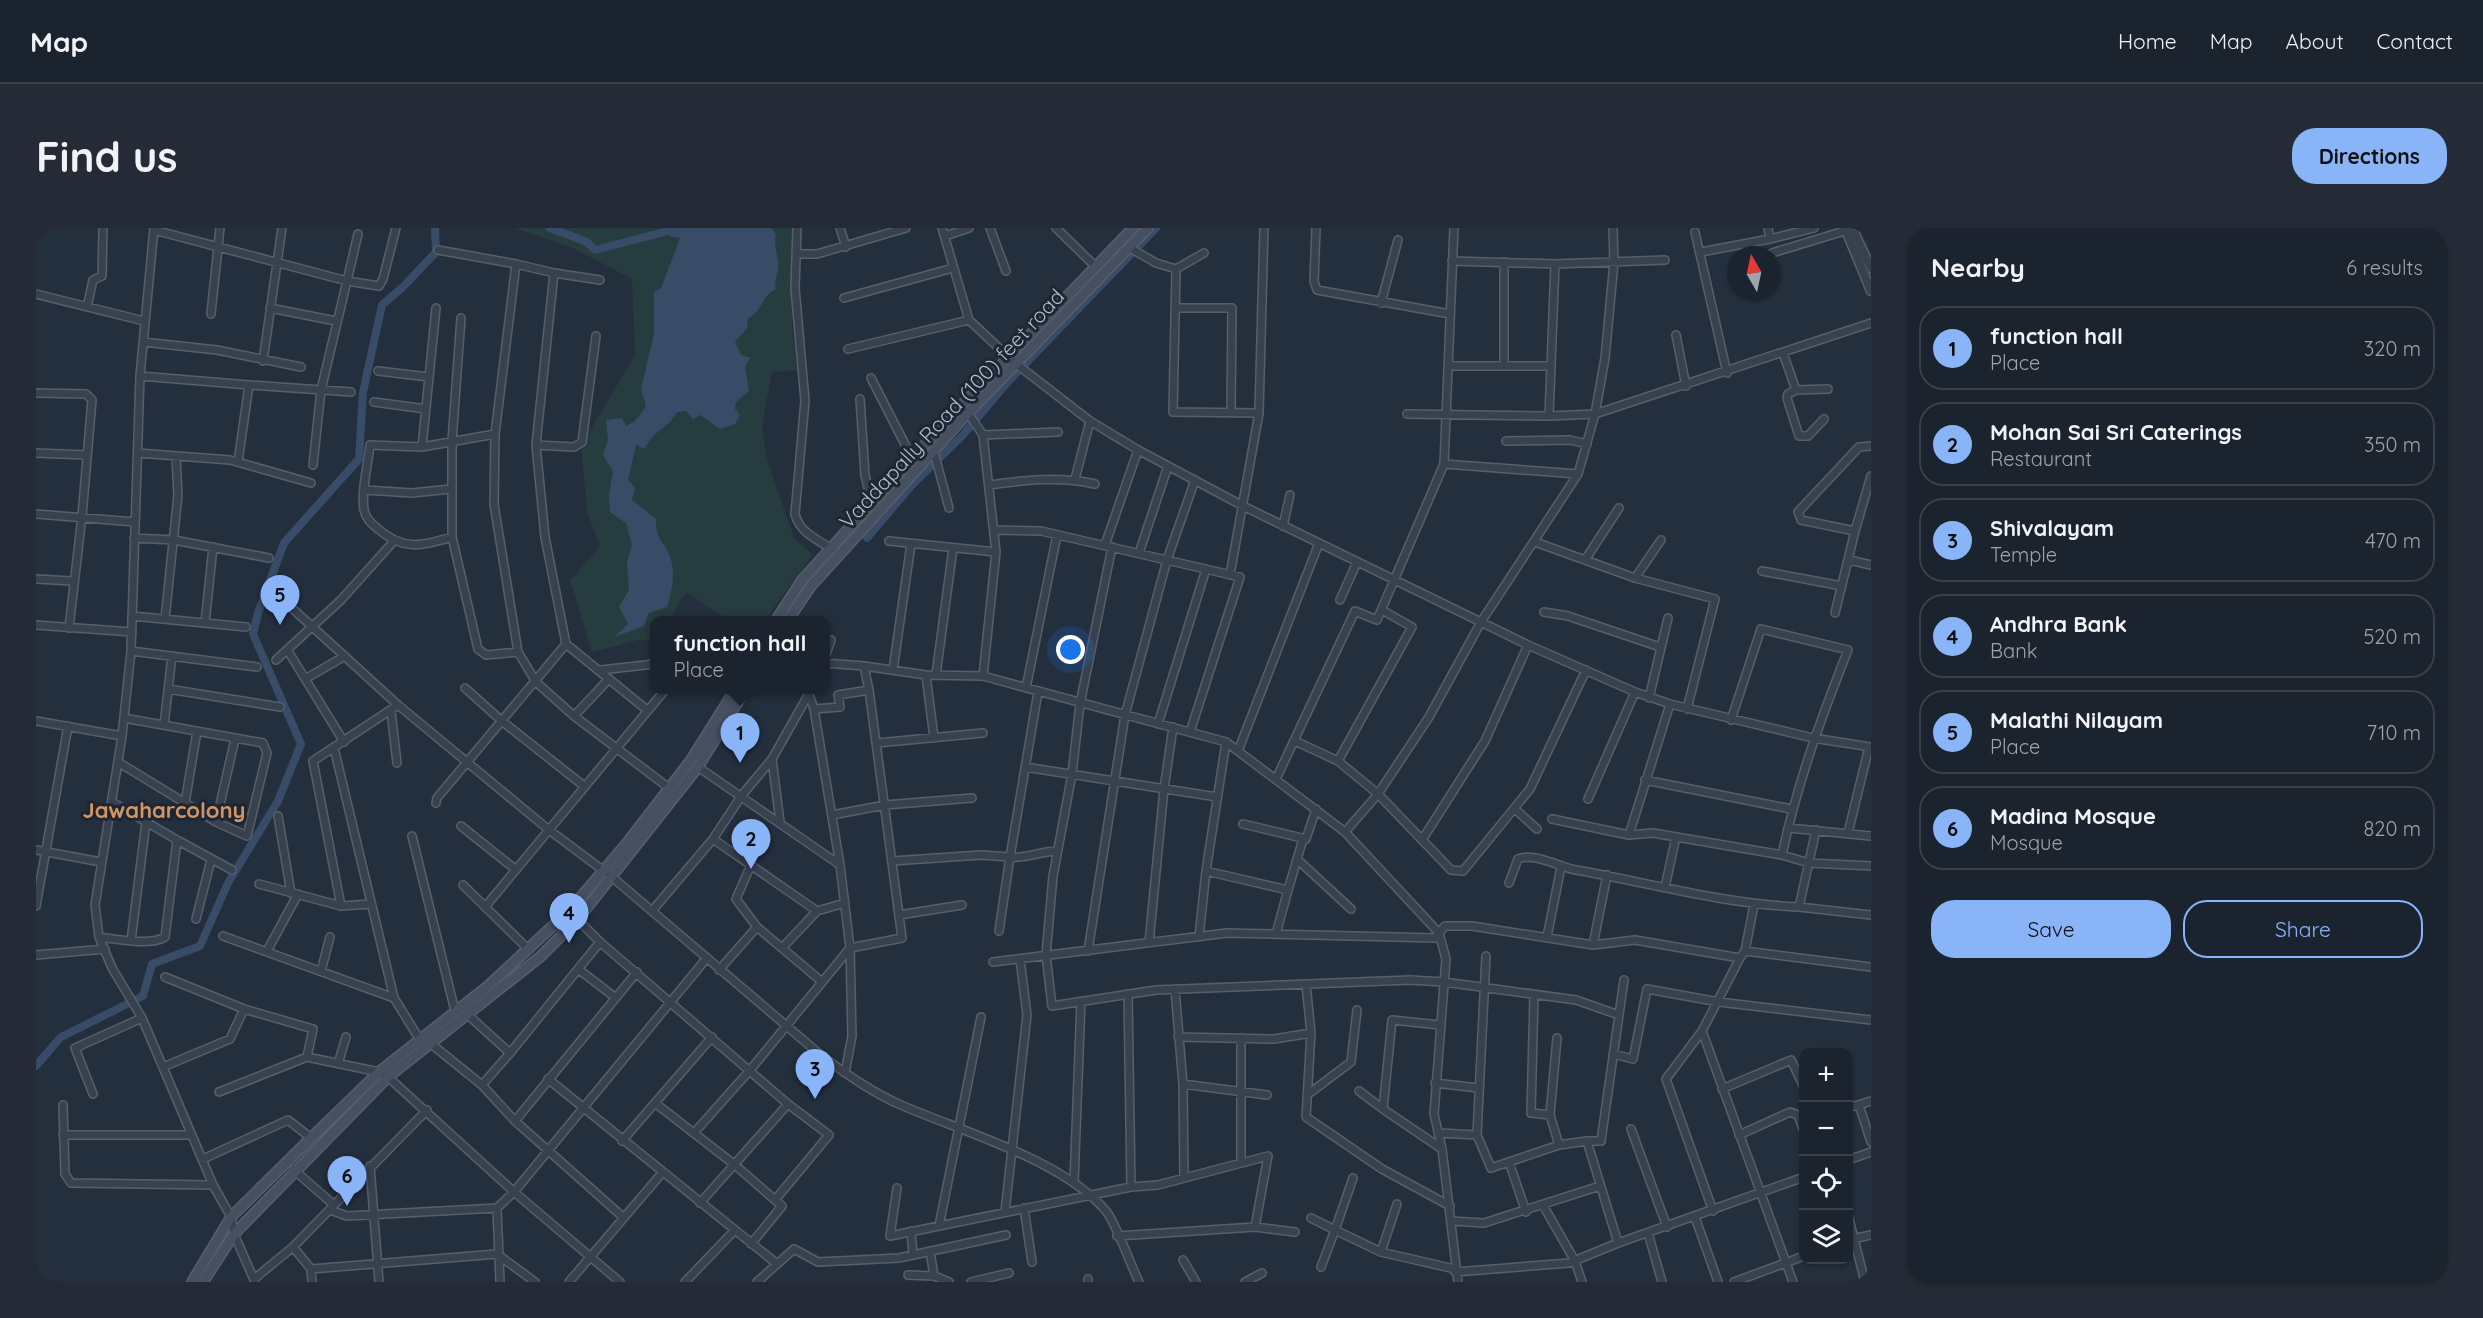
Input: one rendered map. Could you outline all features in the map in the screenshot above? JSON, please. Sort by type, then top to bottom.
[{"type":"main road","points":[[779,616],[802,580],[913,460],[1016,365],[1095,266],[1133,228]]},
{"type":"main road","name":"Vaddapally Road (100) feet road","points":[[791,616],[811,586],[973,420],[1016,365],[1134,251],[1149,228]]},
{"type":"main road","points":[[203,1282],[234,1234],[383,1074],[468,1015],[540,957],[578,919],[709,733],[733,694]]},
{"type":"main road","points":[[192,1282],[231,1217],[311,1138],[420,1040],[529,950],[608,874],[698,767],[743,694]]},
{"type":"street","points":[[87,307],[93,280],[102,276],[103,228]]},
{"type":"street","points":[[211,314],[220,228]]},
{"type":"street","points":[[263,361],[282,228]]},
{"type":"street","points":[[396,228],[382,283],[374,287],[217,248],[154,229],[140,376],[131,651],[122,736],[95,905],[99,937],[111,968],[123,983],[142,1018],[213,1185],[231,1217],[234,1234],[254,1280],[294,1247],[370,1166],[427,1110]]},
{"type":"street","points":[[797,228],[795,288],[805,401],[795,514],[797,523],[805,531],[832,549]]},
{"type":"street","points":[[840,228],[846,247]]},
{"type":"street","points":[[797,254],[817,254],[846,247],[892,230],[906,228]]},
{"type":"street","points":[[942,228],[969,320],[1016,365],[1090,421],[1138,450],[1243,506],[1395,581],[1528,645],[1648,698],[1731,720],[1813,738],[1870,747],[1848,833]]},
{"type":"street","points":[[945,236],[969,228]]},
{"type":"street","points":[[990,228],[1006,271]]},
{"type":"street","points":[[1056,228],[1095,266]]},
{"type":"street","points":[[1230,575],[1258,414],[1263,228]]},
{"type":"street","points":[[1316,228],[1314,281],[1317,290],[1450,314]]},
{"type":"street","points":[[1276,779],[1355,610],[1377,620],[1444,464],[1448,415],[1454,228]]},
{"type":"street","points":[[1345,832],[1378,794],[1430,717],[1481,622],[1578,474],[1594,414],[1605,358],[1614,262],[1613,228]]},
{"type":"street","points":[[1768,228],[1770,238]]},
{"type":"street","points":[[1701,252],[1814,228]]},
{"type":"street","points":[[1781,250],[1851,228]]},
{"type":"street","points":[[1851,228],[1871,268]]},
{"type":"street","points":[[1851,228],[1871,291]]},
{"type":"street","points":[[1695,232],[1727,373]]},
{"type":"street","points":[[313,465],[321,390],[358,234]]},
{"type":"street","points":[[1381,303],[1398,240]]},
{"type":"street","points":[[438,250],[600,280]]},
{"type":"street","points":[[1134,251],[1156,263],[1176,269],[1204,254]]},
{"type":"street","points":[[1452,261],[1556,264],[1665,260]]},
{"type":"street","points":[[1504,262],[1504,366]]},
{"type":"street","points":[[516,264],[495,434],[494,508],[518,652],[536,682],[574,716],[669,788]]},
{"type":"street","points":[[1549,416],[1556,264]]},
{"type":"street","points":[[844,298],[953,268]]},
{"type":"street","points":[[1176,269],[1173,412],[1258,414]]},
{"type":"street","points":[[554,273],[536,445],[545,537],[566,644],[601,670],[647,710]]},
{"type":"street","points":[[36,294],[144,321]]},
{"type":"street","points":[[422,447],[436,308]]},
{"type":"street","points":[[1175,308],[1232,308],[1231,413]]},
{"type":"street","points":[[270,309],[336,321]]},
{"type":"street","points":[[461,318],[452,441],[452,537],[478,649],[486,656],[518,652]]},
{"type":"street","points":[[848,349],[969,320]]},
{"type":"street","points":[[1407,414],[1549,416],[1594,414],[1727,373],[1871,323]]},
{"type":"street","points":[[1676,335],[1686,386]]},
{"type":"street","points":[[536,445],[574,447],[582,442],[596,336]]},
{"type":"street","points":[[143,342],[217,350],[301,367]]},
{"type":"street","points":[[1783,353],[1796,390]]},
{"type":"street","points":[[1448,366],[1551,366]]},
{"type":"street","points":[[378,371],[429,377]]},
{"type":"street","points":[[140,376],[351,392]]},
{"type":"street","points":[[872,378],[913,460]]},
{"type":"street","points":[[238,462],[249,385]]},
{"type":"street","points":[[1824,419],[1808,436],[1801,438],[1787,398],[1788,394],[1796,390],[1828,389]]},
{"type":"street","points":[[36,393],[91,396],[82,516],[69,627]]},
{"type":"street","points":[[860,399],[865,475],[872,505]]},
{"type":"street","points":[[374,402],[426,409]]},
{"type":"street","points":[[973,420],[983,435],[996,552],[983,676]]},
{"type":"street","points":[[1076,479],[1090,421]]},
{"type":"street","points":[[983,435],[1058,432]]},
{"type":"street","points":[[452,537],[429,544],[404,545],[393,542],[366,518],[364,508],[370,445],[422,447],[495,434]]},
{"type":"street","points":[[1506,441],[1570,440],[1587,444]]},
{"type":"street","points":[[1856,531],[1801,520],[1798,515],[1859,447],[1871,446]]},
{"type":"street","points":[[1138,450],[1109,546],[1080,704],[1058,850],[1046,955],[1052,1006],[1175,989],[1410,980],[1444,982],[1576,1000],[1619,1015]]},
{"type":"street","points":[[36,453],[86,455]]},
{"type":"street","points":[[138,453],[214,458],[238,462],[311,483]]},
{"type":"street","points":[[165,619],[178,495],[176,456]]},
{"type":"street","points":[[936,459],[949,508]]},
{"type":"street","points":[[1444,464],[1578,474]]},
{"type":"street","points":[[1139,553],[1168,466]]},
{"type":"street","points":[[1835,613],[1871,476]]},
{"type":"street","points":[[989,485],[1040,478],[1076,479],[1095,484]]},
{"type":"street","points":[[1088,951],[1125,715],[1167,560],[1195,480]]},
{"type":"street","points":[[366,490],[412,494],[451,489]]},
{"type":"street","points":[[1283,526],[1290,495]]},
{"type":"street","points":[[1585,560],[1619,508]]},
{"type":"street","points":[[36,514],[135,522]]},
{"type":"street","points":[[994,530],[1041,531],[1240,577],[1190,732]]},
{"type":"street","points":[[1026,688],[1057,535]]},
{"type":"street","points":[[134,538],[174,540],[269,558]]},
{"type":"street","points":[[1635,578],[1661,540]]},
{"type":"street","points":[[889,541],[996,552]]},
{"type":"street","points":[[276,660],[313,627],[393,542]]},
{"type":"street","points":[[1534,542],[1635,578],[1715,599],[1688,709]]},
{"type":"street","points":[[1238,751],[1318,543]]},
{"type":"street","points":[[893,670],[911,544]]},
{"type":"street","points":[[205,623],[213,547]]},
{"type":"street","points":[[936,675],[953,548]]},
{"type":"street","points":[[1849,560],[1871,565]]},
{"type":"street","points":[[1340,600],[1357,562]]},
{"type":"street","points":[[1158,724],[1206,569]]},
{"type":"street","points":[[1762,572],[1842,586]]},
{"type":"street","points":[[36,579],[73,581]]},
{"type":"street","points":[[272,590],[398,705],[467,764],[608,874],[719,970],[845,1073],[898,1104],[1012,1151],[1074,1182],[1091,1195],[1108,1214],[1139,1282]]},
{"type":"street","points":[[1338,761],[1412,627],[1382,610]]},
{"type":"street","points":[[1544,612],[1568,616],[1660,647]]},
{"type":"street","points":[[132,615],[246,627]]},
{"type":"street","points":[[1648,698],[1668,618]]},
{"type":"street","points":[[36,625],[132,632]]},
{"type":"street","points":[[1731,720],[1761,629],[1848,650],[1813,738],[1791,809],[1782,855]]},
{"type":"street","points":[[436,803],[437,798],[566,644]]},
{"type":"street","points":[[1422,840],[1485,741],[1528,645]]},
{"type":"street","points":[[131,651],[257,667]]},
{"type":"street","points":[[288,651],[344,742]]},
{"type":"street","points":[[164,725],[172,656]]},
{"type":"street","points":[[305,679],[345,656]]},
{"type":"street","points":[[830,663],[926,675],[983,676],[1226,742],[1345,832],[1439,933],[1446,959],[1434,1113],[1442,1149],[1458,1282]]},
{"type":"street","points":[[601,670],[650,664]]},
{"type":"street","points":[[694,1133],[751,1070],[850,948],[902,938],[877,743],[864,666]]},
{"type":"street","points":[[1295,741],[1338,761],[1378,794],[1451,870],[1463,872],[1530,789],[1586,670]]},
{"type":"street","points":[[926,675],[934,738]]},
{"type":"street","points":[[574,716],[609,679]]},
{"type":"street","points":[[465,688],[503,722],[584,786]]},
{"type":"street","points":[[168,689],[280,707]]},
{"type":"street","points":[[814,709],[840,707],[838,695],[869,690]]},
{"type":"street","points":[[999,931],[1038,692]]},
{"type":"street","points":[[1588,799],[1635,692]]},
{"type":"street","points":[[485,907],[661,694]]},
{"type":"street","points":[[652,911],[713,839],[742,795],[772,759],[809,694]]},
{"type":"street","points":[[810,694],[840,865],[850,948],[852,1036],[845,1073]]},
{"type":"street","points":[[1629,836],[1670,704]]},
{"type":"street","points":[[341,906],[313,761],[398,705]]},
{"type":"street","points":[[391,711],[397,763]]},
{"type":"street","points":[[118,762],[216,822],[247,836],[267,753],[263,742],[124,718]]},
{"type":"street","points":[[36,721],[122,736]]},
{"type":"street","points":[[36,906],[68,726]]},
{"type":"street","points":[[1149,943],[1164,789],[1173,727]]},
{"type":"street","points":[[185,803],[197,731]]},
{"type":"street","points":[[877,743],[983,733]]},
{"type":"street","points":[[216,822],[236,739]]},
{"type":"street","points":[[1199,938],[1206,871],[1226,742]]},
{"type":"street","points":[[334,748],[394,998],[420,1040]]},
{"type":"street","points":[[772,759],[780,822]]},
{"type":"street","points":[[698,767],[742,795],[840,865]]},
{"type":"street","points":[[1025,767],[1217,797]]},
{"type":"street","points":[[1645,780],[1791,809]]},
{"type":"street","points":[[832,815],[885,805],[972,798]]},
{"type":"street","points":[[112,802],[232,870]]},
{"type":"street","points":[[1276,934],[1303,839],[1306,839],[1316,809]]},
{"type":"street","points":[[1515,809],[1537,829]]},
{"type":"street","points":[[267,951],[294,894],[279,816]]},
{"type":"street","points":[[1552,819],[1629,836],[1653,833],[1782,855],[1809,863],[1871,866]]},
{"type":"street","points":[[131,940],[146,822]]},
{"type":"street","points":[[1243,824],[1303,839]]},
{"type":"street","points":[[461,826],[515,869]]},
{"type":"street","points":[[1788,828],[1871,836]]},
{"type":"street","points":[[1799,908],[1816,830]]},
{"type":"street","points":[[412,836],[455,1011]]},
{"type":"street","points":[[1665,887],[1676,837]]},
{"type":"street","points":[[713,839],[817,911]]},
{"type":"street","points":[[99,937],[162,940],[166,934],[177,840]]},
{"type":"street","points":[[36,850],[101,862]]},
{"type":"street","points":[[892,861],[981,855],[1022,858],[1038,852],[1058,850]]},
{"type":"street","points":[[1509,883],[1515,864],[1523,857],[1561,867],[1754,905],[1871,915]]},
{"type":"street","points":[[196,919],[212,860]]},
{"type":"street","points":[[1298,860],[1351,909]]},
{"type":"street","points":[[751,865],[736,898],[757,927],[821,981]]},
{"type":"street","points":[[1547,937],[1561,867]]},
{"type":"street","points":[[1206,871],[1288,890]]},
{"type":"street","points":[[1593,945],[1607,875]]},
{"type":"street","points":[[260,884],[341,906],[371,904]]},
{"type":"street","points":[[463,885],[529,950]]},
{"type":"street","points":[[782,948],[817,911],[845,903]]},
{"type":"street","points":[[899,915],[962,905]]},
{"type":"street","points":[[1713,1211],[1666,1078],[1702,1031],[1719,1002],[1742,955],[1754,905]]},
{"type":"street","points":[[569,911],[600,942],[638,972],[788,1104],[829,1135],[775,1200]]},
{"type":"street","points":[[993,962],[1227,933],[1436,938],[1445,926],[1472,926],[1593,945],[1635,940],[1742,955],[1871,967]]},
{"type":"street","points":[[719,970],[757,927]]},
{"type":"street","points":[[223,936],[394,998]]},
{"type":"street","points":[[321,971],[330,937]]},
{"type":"street","points":[[482,1085],[600,942]]},
{"type":"street","points":[[36,955],[105,949]]},
{"type":"street","points":[[1486,956],[1477,1135],[1491,1168],[1559,1145],[1600,1141],[1624,980]]},
{"type":"street","points":[[294,1170],[332,1208],[344,1216],[497,1208],[514,1192],[706,959]]},
{"type":"street","points":[[1005,1212],[1027,1015],[1020,959]]},
{"type":"street","points":[[578,969],[616,998]]},
{"type":"street","points":[[515,1121],[638,972]]},
{"type":"street","points":[[165,976],[244,1009],[313,1029],[307,1057]]},
{"type":"street","points":[[1306,984],[1311,1033],[1306,1117],[1382,1169],[1449,1206]]},
{"type":"street","points":[[1175,989],[1183,1084],[1184,1178]]},
{"type":"street","points":[[1613,1054],[1633,1059],[1647,989],[1719,1002],[1871,1020]]},
{"type":"street","points":[[1128,994],[1131,1187]]},
{"type":"street","points":[[1534,995],[1531,1113],[1550,1115]]},
{"type":"street","points":[[1074,1182],[1081,1001]]},
{"type":"street","points":[[163,1067],[230,1040],[244,1009]]},
{"type":"street","points":[[1307,1095],[1351,1062],[1357,1010]]},
{"type":"street","points":[[468,1015],[510,1053]]},
{"type":"street","points":[[939,1226],[981,1017]]},
{"type":"street","points":[[93,1094],[75,1048],[142,1018]]},
{"type":"street","points":[[1383,1109],[1392,1020],[1440,1025]]},
{"type":"street","points":[[1702,1031],[1793,1282]]},
{"type":"street","points":[[1178,1037],[1274,1039],[1311,1033]]},
{"type":"street","points":[[338,1064],[346,1037]]},
{"type":"street","points":[[622,1141],[712,1037]]},
{"type":"street","points":[[1241,1038],[1241,1162]]},
{"type":"street","points":[[1557,1038],[1550,1115],[1559,1145]]},
{"type":"street","points":[[430,1043],[482,1085],[515,1121],[624,1218]]},
{"type":"street","points":[[219,1092],[307,1057],[383,1074],[427,1110],[514,1192],[620,1282]]},
{"type":"street","points":[[1722,1089],[1791,1060],[1799,1078]]},
{"type":"street","points":[[548,1079],[776,1263]]},
{"type":"street","points":[[1435,1083],[1478,1088]]},
{"type":"street","points":[[1183,1084],[1267,1095]]},
{"type":"street","points":[[1359,1091],[1442,1149]]},
{"type":"street","points":[[1853,1106],[1871,1101]]},
{"type":"street","points":[[655,1103],[735,1165],[782,1206],[751,1244]]},
{"type":"street","points":[[700,1203],[788,1104]]},
{"type":"street","points":[[63,1105],[65,1174],[67,1180],[76,1185],[213,1185]]},
{"type":"street","points":[[1858,1105],[1871,1142]]},
{"type":"street","points":[[1739,1135],[1790,1112],[1798,1115],[1799,1118]]},
{"type":"street","points":[[203,1159],[288,1120],[311,1138]]},
{"type":"street","points":[[1631,1129],[1667,1227]]},
{"type":"street","points":[[1438,1133],[1477,1135]]},
{"type":"street","points":[[63,1135],[192,1135]]},
{"type":"street","points":[[1587,1141],[1618,1243]]},
{"type":"street","points":[[1853,1158],[1871,1152]]},
{"type":"street","points":[[897,1188],[890,1236],[1131,1187],[1158,1185],[1268,1156],[1255,1227]]},
{"type":"street","points":[[1509,1162],[1526,1212]]},
{"type":"street","points":[[370,1166],[376,1216],[379,1282]]},
{"type":"street","points":[[569,1282],[662,1173]]},
{"type":"street","points":[[1321,1267],[1353,1178]]},
{"type":"street","points":[[1311,1218],[1381,1252],[1455,1270],[1575,1261],[1618,1243],[1799,1178]]},
{"type":"street","points":[[1451,1221],[1484,1223],[1544,1207],[1600,1186]]},
{"type":"street","points":[[1381,1252],[1397,1204]]},
{"type":"street","points":[[1544,1207],[1575,1261],[1582,1282]]},
{"type":"street","points":[[497,1208],[497,1254],[500,1282]]},
{"type":"street","points":[[1024,1208],[1032,1262]]},
{"type":"street","points":[[1695,1217],[1718,1282]]},
{"type":"street","points":[[1117,1236],[1255,1227],[1295,1232]]},
{"type":"street","points":[[685,1282],[734,1231]]},
{"type":"street","points":[[911,1231],[914,1255]]},
{"type":"street","points":[[1648,1233],[1662,1282]]},
{"type":"street","points":[[757,1282],[776,1263],[796,1248],[818,1262],[899,1258],[1006,1235]]},
{"type":"street","points":[[1853,1240],[1871,1235]]},
{"type":"street","points":[[1853,1246],[1865,1282]]},
{"type":"street","points":[[294,1247],[311,1269],[312,1282]]},
{"type":"street","points":[[930,1251],[934,1276]]},
{"type":"street","points":[[311,1269],[497,1254],[535,1282]]},
{"type":"street","points":[[1734,1282],[1799,1258]]},
{"type":"street","points":[[1183,1260],[1196,1282]]},
{"type":"street","points":[[1245,1282],[1262,1273]]},
{"type":"street","points":[[971,1282],[1009,1274]]},
{"type":"street","points":[[908,1275],[934,1276],[948,1282]]},
{"type":"green space","points":[[515,228],[792,228],[792,328],[797,370],[772,372],[762,426],[767,460],[795,540],[813,554],[768,616],[722,616],[687,593],[682,597],[673,616],[650,616],[650,640],[638,640],[592,652],[570,580],[600,547],[587,511],[581,446],[635,355],[632,279],[575,249]]},
{"type":"water","points":[[672,228],[771,228],[776,234],[778,269],[776,289],[748,318],[747,328],[735,342],[741,355],[750,358],[745,367],[749,391],[736,402],[735,409],[740,415],[735,424],[720,429],[700,415],[693,419],[686,411],[677,412],[670,422],[652,438],[645,449],[636,445],[628,480],[635,488],[632,500],[656,519],[657,533],[672,564],[672,585],[667,607],[649,613],[644,626],[614,637],[628,624],[619,607],[629,590],[627,562],[632,545],[626,523],[610,512],[609,495],[613,471],[603,455],[608,440],[606,420],[622,418],[626,426],[635,421],[646,406],[641,389],[654,334],[654,292],[661,288],[680,238],[669,236],[668,231]]},
{"type":"waterway","points":[[36,1066],[61,1037],[143,996],[152,964],[200,946],[228,883],[278,801],[301,744],[253,634],[258,613],[284,543],[359,459],[363,392],[382,305],[404,286],[436,252],[435,228]]},
{"type":"waterway","points":[[550,228],[587,242],[595,250],[668,231]]},
{"type":"waterway","points":[[867,538],[912,485],[963,435],[1006,384],[1156,228]]},
{"type":"place","name":"Malathi Nilayam","points":[[280,625]]},
{"type":"place","name":"function hall","points":[[740,763]]},
{"type":"place","name":"Mohan Sai Sri Caterings","points":[[751,869]]},
{"type":"place","name":"Andhra Bank","points":[[569,943]]},
{"type":"place","name":"Shivalayam","points":[[815,1099]]},
{"type":"place","name":"Madina Mosque","points":[[347,1206]]},
{"type":"district","name":"Jawaharcolony","points":[[164,810]]}]
